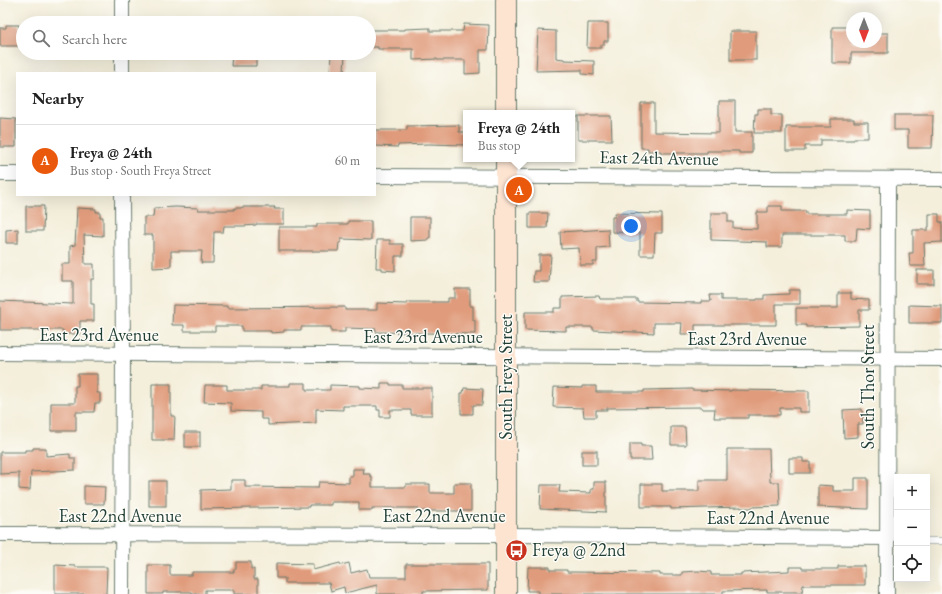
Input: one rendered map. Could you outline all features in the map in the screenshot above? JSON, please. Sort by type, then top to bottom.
[{"type":"main road","points":[[506,0],[506,110]]},
{"type":"main road","name":"South Freya Street","points":[[506,167],[506,594]]},
{"type":"street","points":[[122,0],[122,16]]},
{"type":"street","points":[[122,60],[122,72]]},
{"type":"street","name":"East 24th Avenue","points":[[376,176],[506,167],[888,179],[942,179]]},
{"type":"street","points":[[0,174],[16,174]]},
{"type":"street","name":"South Thor Street","points":[[887,594],[891,540],[886,359],[888,179]]},
{"type":"street","points":[[122,196],[122,594]]},
{"type":"street","name":"East 23rd Avenue","points":[[0,353],[942,359]]},
{"type":"street","name":"East 22nd Avenue","points":[[0,534],[506,535],[891,540]]},
{"type":"lane","points":[[930,541],[942,541]]},
{"type":"building","points":[[588,23],[608,23],[608,41],[604,41],[604,45],[601,45],[601,48],[587,48]]},
{"type":"building","points":[[464,24],[489,25],[488,50],[480,50],[480,73],[465,74],[465,60],[413,60],[413,49],[378,49],[378,47],[376,47],[376,30],[430,28],[430,31],[463,31]]},
{"type":"building","points":[[6,25],[16,25],[16,46],[0,46],[0,28],[6,28]]},
{"type":"building","points":[[832,27],[846,27],[846,48],[882,48],[882,33],[888,33],[888,53],[851,53],[851,63],[832,63]]},
{"type":"building","points":[[538,30],[556,31],[556,58],[564,60],[594,61],[594,75],[582,74],[582,70],[536,71]]},
{"type":"building","points":[[730,31],[756,31],[756,60],[730,60]]},
{"type":"building","points":[[231,60],[256,60],[256,66],[231,66]]},
{"type":"building","points":[[331,60],[345,60],[344,72],[330,72]]},
{"type":"building","points":[[719,101],[735,101],[735,132],[752,132],[752,153],[739,153],[739,151],[707,151],[707,153],[661,153],[661,151],[648,151],[648,148],[641,148],[641,103],[654,103],[654,132],[719,133]]},
{"type":"building","points":[[758,109],[771,109],[771,115],[782,115],[782,133],[754,133],[755,114],[758,114]]},
{"type":"building","points":[[894,115],[933,115],[932,148],[908,148],[908,130],[894,130]]},
{"type":"building","points":[[578,116],[611,116],[612,140],[578,140]]},
{"type":"building","points":[[0,118],[16,119],[16,147],[0,147]]},
{"type":"building","points":[[831,119],[854,119],[854,122],[868,122],[868,138],[854,138],[854,140],[821,140],[821,146],[805,146],[805,151],[786,151],[786,127],[831,127]]},
{"type":"building","points":[[459,125],[459,132],[463,132],[463,145],[429,144],[398,145],[398,147],[376,146],[376,130],[407,130],[407,126]]},
{"type":"building","points":[[26,206],[44,206],[43,231],[26,231]]},
{"type":"building","points":[[768,206],[782,206],[782,211],[806,211],[806,214],[847,214],[847,210],[870,211],[870,229],[857,228],[856,241],[845,241],[845,235],[782,235],[782,247],[767,247],[767,242],[711,240],[711,213],[728,213],[728,222],[733,222],[733,228],[757,229],[757,212],[768,212]]},
{"type":"building","points":[[242,207],[275,207],[274,209],[284,209],[284,224],[224,226],[223,232],[214,232],[213,263],[201,263],[202,251],[171,251],[171,267],[153,268],[153,235],[144,235],[144,217],[153,217],[154,208],[198,208],[198,210],[234,210],[234,208]]},
{"type":"building","points":[[77,208],[96,209],[96,212],[100,212],[100,217],[103,217],[103,236],[84,235],[85,264],[94,264],[94,279],[91,279],[91,304],[94,304],[94,321],[80,321],[80,334],[63,334],[63,330],[0,330],[0,301],[73,304],[73,281],[62,281],[62,264],[70,264],[70,246],[75,245]]},
{"type":"building","points":[[529,213],[548,213],[547,228],[529,228]]},
{"type":"building","points":[[615,213],[662,214],[662,233],[655,233],[654,255],[640,255],[640,233],[612,232],[612,217],[615,217]]},
{"type":"building","points":[[929,214],[939,214],[939,222],[942,222],[942,242],[924,243],[925,266],[910,266],[909,253],[913,253],[913,230],[928,230]]},
{"type":"building","points":[[410,217],[430,217],[430,238],[428,238],[428,240],[410,241]]},
{"type":"building","points":[[348,221],[371,221],[371,240],[341,239],[338,251],[279,251],[279,227],[317,227],[317,224],[348,224]]},
{"type":"building","points":[[18,229],[18,243],[6,243],[6,230]]},
{"type":"building","points":[[608,229],[609,247],[597,248],[597,262],[593,262],[593,265],[580,265],[579,248],[561,249],[560,232]]},
{"type":"building","points":[[377,240],[390,240],[390,244],[403,244],[403,256],[395,256],[395,271],[376,268]]},
{"type":"building","points":[[539,255],[551,255],[549,282],[533,282],[534,271],[539,271]]},
{"type":"building","points":[[917,270],[934,270],[934,284],[917,284]]},
{"type":"building","points":[[455,289],[470,289],[470,306],[473,306],[475,334],[376,332],[376,329],[345,328],[345,332],[331,332],[331,327],[301,327],[301,330],[284,330],[284,332],[271,333],[271,331],[242,331],[242,326],[215,326],[215,331],[184,331],[184,325],[172,325],[173,305],[227,306],[227,308],[345,307],[345,310],[377,310],[377,303],[407,304],[407,302],[448,302],[448,298],[455,298]]},
{"type":"building","points":[[789,290],[800,290],[800,304],[776,304],[776,325],[695,325],[695,334],[681,334],[682,323],[654,323],[654,333],[593,330],[593,327],[566,327],[566,331],[525,330],[525,312],[554,312],[554,308],[562,308],[562,297],[599,296],[600,299],[637,299],[637,302],[701,303],[701,301],[711,301],[710,295],[721,295],[721,300],[757,300],[764,299],[764,295],[789,294]]},
{"type":"building","points":[[838,293],[851,293],[851,299],[869,300],[869,310],[859,310],[859,326],[806,327],[806,325],[796,325],[796,308],[838,308]]},
{"type":"building","points":[[909,305],[942,306],[942,323],[909,323]]},
{"type":"building","points":[[78,374],[97,374],[97,393],[100,393],[100,403],[95,403],[94,412],[76,412],[76,431],[51,431],[51,403],[75,403],[75,386],[78,386]]},
{"type":"building","points":[[290,383],[306,383],[306,390],[330,390],[330,385],[360,386],[360,388],[381,389],[381,383],[402,385],[402,388],[432,388],[432,415],[411,415],[411,410],[390,410],[390,417],[380,417],[380,410],[377,410],[377,406],[343,406],[343,410],[316,409],[316,423],[268,425],[268,419],[261,419],[261,412],[231,411],[231,403],[204,402],[205,385],[227,385],[227,390],[261,390],[261,386],[290,386]]},
{"type":"building","points":[[152,384],[171,384],[171,416],[175,416],[174,440],[152,440]]},
{"type":"building","points":[[582,386],[596,386],[596,392],[644,392],[644,390],[692,389],[731,391],[809,391],[809,412],[799,412],[799,408],[780,408],[780,415],[748,415],[748,418],[714,418],[715,409],[702,409],[702,407],[607,408],[607,410],[596,410],[596,417],[584,417],[583,408],[553,407],[554,387],[582,388]]},
{"type":"building","points":[[464,388],[483,389],[482,405],[473,405],[473,414],[461,414],[461,393],[463,393]]},
{"type":"building","points":[[862,409],[863,424],[858,424],[858,437],[844,438],[843,410]]},
{"type":"building","points":[[671,427],[685,427],[686,445],[671,445]]},
{"type":"building","points":[[185,432],[200,432],[200,447],[185,447]]},
{"type":"building","points":[[630,444],[651,446],[652,460],[630,460]]},
{"type":"building","points":[[33,448],[46,448],[46,456],[70,454],[70,458],[75,458],[75,470],[31,472],[30,490],[19,489],[19,473],[0,474],[0,452],[25,452],[25,450],[33,450]]},
{"type":"building","points":[[727,449],[769,449],[770,482],[779,482],[780,506],[752,508],[671,509],[671,507],[641,507],[641,484],[662,484],[662,491],[699,491],[699,480],[727,480]]},
{"type":"building","points":[[582,451],[597,451],[597,465],[582,465]]},
{"type":"building","points":[[789,458],[803,458],[803,462],[810,462],[810,473],[789,473]]},
{"type":"building","points":[[353,469],[364,469],[363,474],[370,474],[370,476],[372,476],[372,487],[406,487],[406,484],[430,484],[430,493],[454,493],[454,483],[471,483],[471,511],[418,511],[418,508],[372,508],[372,510],[359,510],[359,502],[331,502],[331,505],[309,505],[309,507],[201,509],[201,490],[231,489],[231,480],[245,480],[245,487],[318,488],[319,482],[349,483],[349,476],[353,476]]},
{"type":"building","points":[[855,478],[868,478],[868,509],[818,507],[818,485],[833,486],[833,491],[855,491]]},
{"type":"building","points":[[149,481],[166,481],[166,506],[149,506]]},
{"type":"building","points":[[594,482],[606,482],[606,512],[540,509],[541,485],[560,485],[559,492],[591,493],[591,489],[594,489]]},
{"type":"building","points":[[84,486],[105,487],[104,504],[84,504]]},
{"type":"building","points":[[236,562],[251,562],[251,569],[254,569],[254,579],[258,579],[258,594],[234,594],[234,590],[205,590],[205,594],[192,594],[192,592],[163,592],[163,594],[148,594],[148,565],[170,565],[170,575],[192,575],[192,572],[234,572],[234,569],[236,569]]},
{"type":"building","points":[[276,563],[313,564],[313,570],[340,563],[341,565],[349,563],[351,573],[367,569],[369,577],[406,577],[406,564],[488,564],[488,590],[423,591],[423,594],[377,594],[377,585],[345,593],[344,587],[331,591],[329,583],[285,583],[285,578],[276,578]]},
{"type":"building","points":[[55,565],[75,567],[107,567],[106,594],[55,594]]},
{"type":"building","points":[[838,566],[865,566],[865,585],[803,585],[802,592],[767,592],[767,590],[723,591],[723,594],[538,594],[538,591],[527,591],[528,567],[550,567],[550,570],[567,570],[567,572],[660,573],[660,575],[682,575],[682,572],[698,571],[711,572],[711,575],[741,575],[741,573],[789,571],[789,567],[802,567],[802,569],[838,569]]},
{"type":"place","name":"Freya @ 24th","points":[[519,190]]},
{"type":"place","name":"Freya @ 22nd","points":[[517,550]]}]
